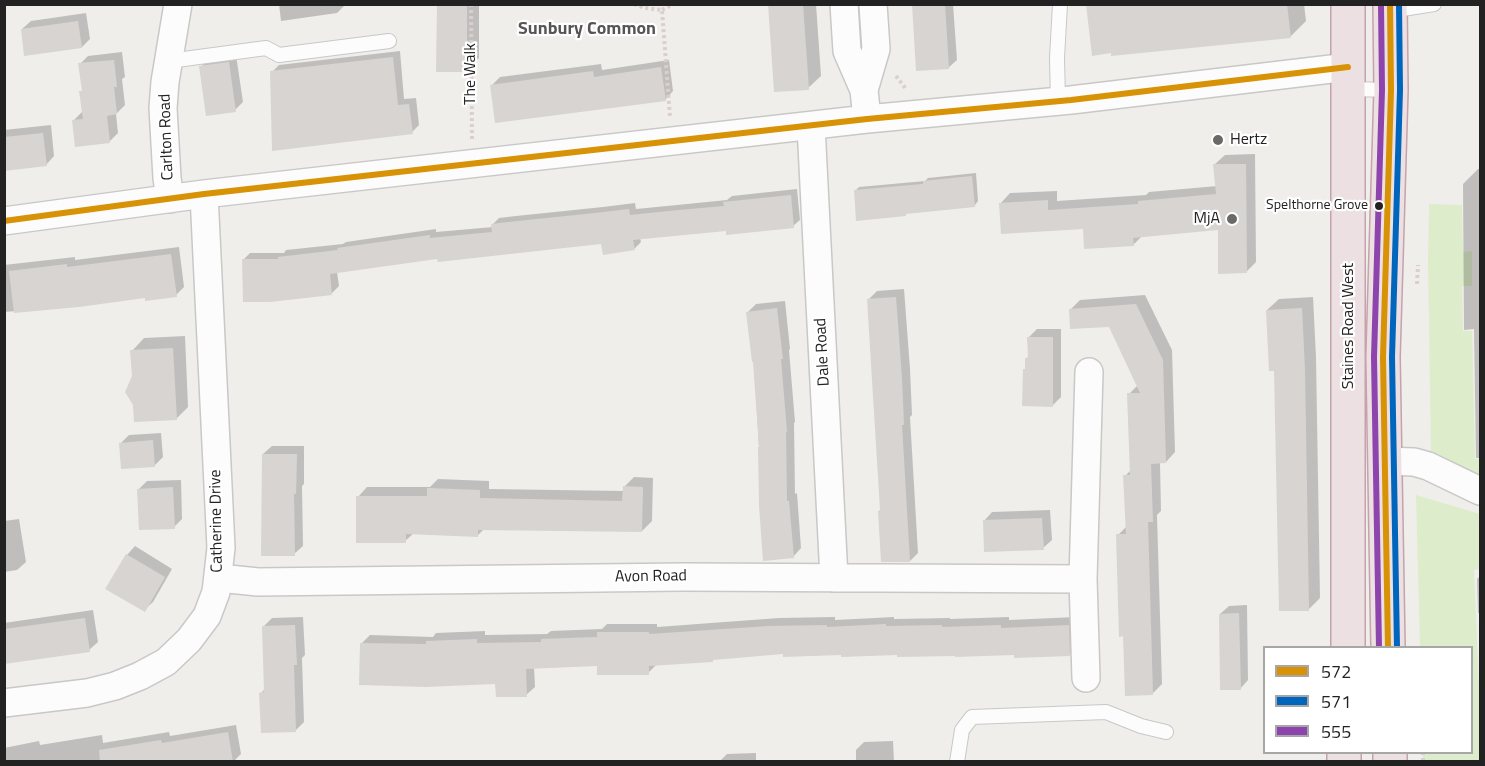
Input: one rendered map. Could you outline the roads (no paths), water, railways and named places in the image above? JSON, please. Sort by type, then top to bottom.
[{"type":"highway","name":"Staines Road West","points":[[1348,4],[1348,646]]},
{"type":"highway","points":[[1388,646],[1383,357],[1391,90],[1390,8]]},
{"type":"street","name":"Carlton Road","points":[[170,199],[163,108],[178,4]]},
{"type":"street","points":[[844,4],[847,51],[864,90],[867,119]]},
{"type":"street","points":[[864,90],[876,49],[873,4]]},
{"type":"street","points":[[4,221],[204,194],[867,119],[1348,78]]},
{"type":"street","name":"Dale Road","points":[[811,126],[834,578]]},
{"type":"street","name":"Catherine Drive","points":[[4,703],[87,693],[115,686],[140,676],[166,662],[189,640],[207,616],[219,578],[221,548],[204,194]]},
{"type":"street","points":[[1086,678],[1083,579],[1089,372]]},
{"type":"street","points":[[1384,461],[1414,462],[1428,466],[1480,491]]},
{"type":"street","name":"Avon Road","points":[[219,578],[258,582],[683,577],[1083,579]]},
{"type":"lane","points":[[1058,101],[1057,58],[1060,4]]},
{"type":"lane","points":[[1390,8],[1434,4]]},
{"type":"lane","points":[[169,61],[266,48],[279,55],[389,41]]},
{"type":"lane","points":[[1348,78],[1391,90]]},
{"type":"lane","points":[[957,762],[962,730],[972,717],[1106,712],[1141,726],[1166,732]]},
{"type":"place","name":"Hertz","points":[[1218,140]]},
{"type":"place","name":"Spelthorne Grove","points":[[1379,206]]},
{"type":"place","name":"MjA","points":[[1232,219]]},
{"type":"district","name":"Sunbury Common","points":[[587,30]]}]
